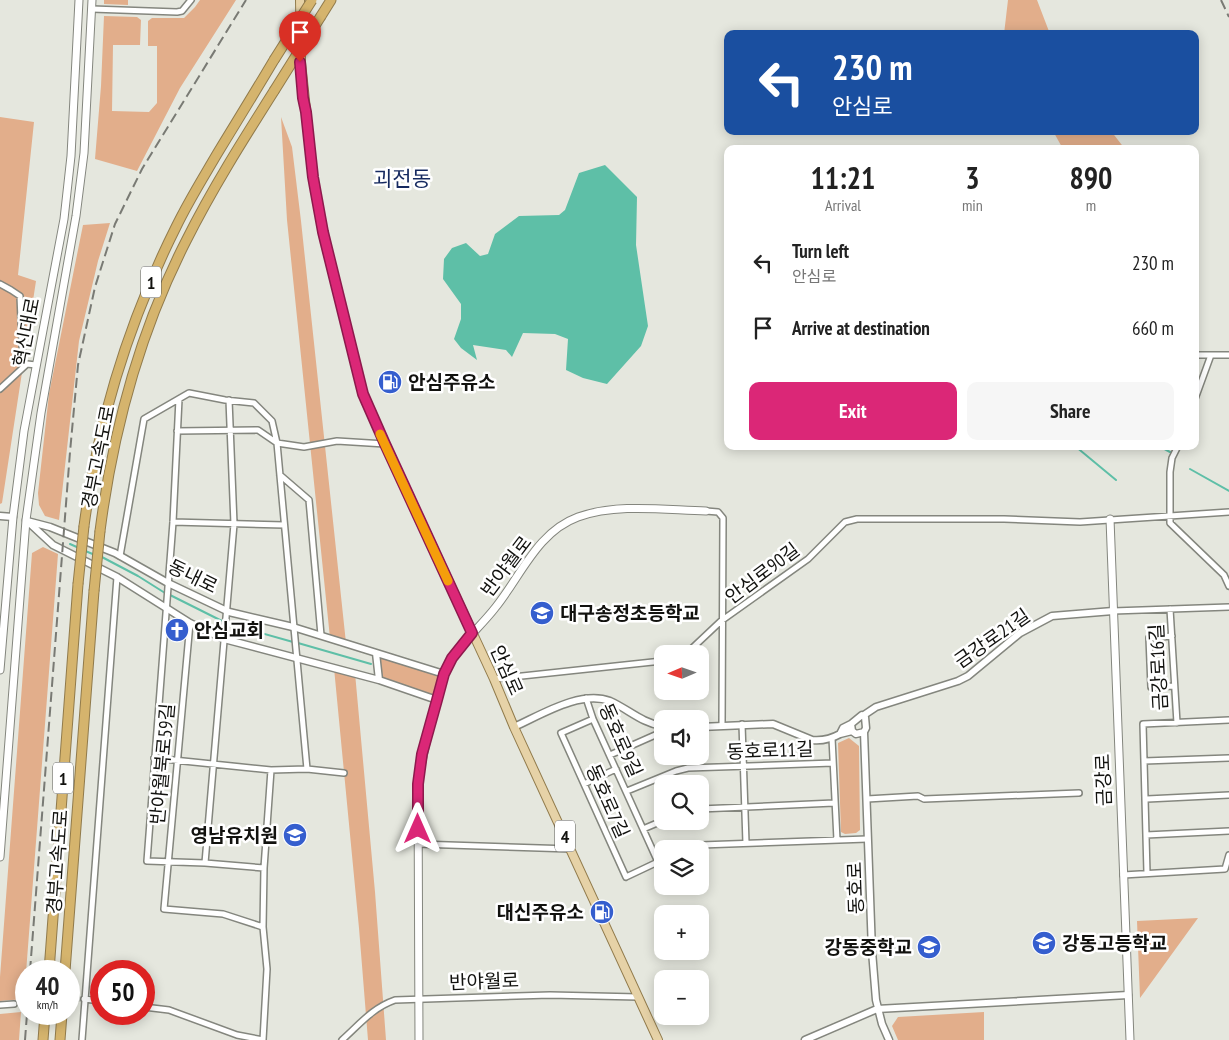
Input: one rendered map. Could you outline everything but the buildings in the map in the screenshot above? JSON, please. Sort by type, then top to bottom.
[{"type":"highway","name":"경부고속도로","points":[[50,960],[78,584],[92,473],[103,422],[127,340],[180,218],[312,0]]},
{"type":"highway","name":"경부고속도로","points":[[66,960],[100,531],[113,451],[124,406],[161,298],[185,242],[220,178],[331,0]]},
{"type":"highway","points":[[44,1040],[45,1025]]},
{"type":"highway","points":[[60,1040],[61,1025]]},
{"type":"main road","name":"혁신대로","points":[[0,670],[13,518],[24,431],[64,219],[77,70],[79,0]]},
{"type":"main road","points":[[0,856],[26,520],[41,413],[76,216],[84,153],[92,0]]},
{"type":"main road","name":"안심로","points":[[300,0],[300,62],[313,177],[323,232],[363,394],[658,1040]]},
{"type":"main road","name":"반야월로","points":[[419,1040],[418,784],[422,754],[444,674],[452,658],[495,608],[536,549],[557,528],[577,518],[612,509],[706,511]]},
{"type":"main road","name":"동내로","points":[[13,518],[26,520]]},
{"type":"main road","name":"금강로","points":[[1110,519],[1130,1040]]},
{"type":"street","points":[[92,9],[177,12],[182,11],[191,0]]},
{"type":"street","points":[[0,284],[20,296],[23,367]]},
{"type":"street","points":[[1199,355],[1229,355]]},
{"type":"street","points":[[1199,387],[1210,355]]},
{"type":"street","points":[[0,389],[27,364],[36,365]]},
{"type":"street","points":[[120,556],[144,419],[189,393],[254,403],[272,420],[277,443],[307,769]]},
{"type":"street","points":[[179,399],[173,522],[147,861],[264,868]]},
{"type":"street","points":[[205,863],[234,524],[229,400]]},
{"type":"street","points":[[177,431],[258,430],[277,443],[304,447],[337,441],[385,444]]},
{"type":"street","points":[[1176,450],[1172,458],[1170,472],[1170,522],[1224,575],[1229,586]]},
{"type":"street","points":[[280,475],[309,500],[321,635]]},
{"type":"street","points":[[706,511],[718,512],[722,518],[722,726]]},
{"type":"street","points":[[1110,519],[1229,512]]},
{"type":"street","name":"동내로","points":[[0,516],[13,518]]},
{"type":"street","name":"안심로90길","points":[[696,645],[722,621],[808,559],[845,522],[857,519],[1004,519],[1080,522],[1110,519]]},
{"type":"street","points":[[26,520],[53,545],[117,577],[165,608],[224,639],[379,680],[437,700]]},
{"type":"street","name":"동내로","points":[[26,520],[50,527],[120,556],[168,583],[227,611],[321,635],[444,674]]},
{"type":"street","points":[[173,522],[284,525]]},
{"type":"street","points":[[82,1040],[117,577]]},
{"type":"street","name":"금강로16길","points":[[1113,611],[1229,607]]},
{"type":"street","name":"금강로16길","points":[[1170,609],[1176,723]]},
{"type":"street","name":"금강로21길","points":[[832,738],[840,734],[843,728],[852,728],[859,717],[876,707],[963,678],[1020,633],[1052,616],[1113,611]]},
{"type":"street","name":"반야월북로59길","points":[[190,622],[164,909],[223,914],[263,927]]},
{"type":"street","points":[[1172,636],[1150,638],[1151,687],[1174,686]]},
{"type":"street","points":[[376,653],[379,680]]},
{"type":"street","points":[[494,679],[654,662]]},
{"type":"street","points":[[514,727],[575,700],[586,698],[597,698],[610,702],[636,717],[654,723]]},
{"type":"street","name":"동호로9길","points":[[586,698],[593,719],[654,850]]},
{"type":"street","name":"동호로","points":[[864,715],[866,720],[864,732],[872,951],[877,1008],[889,1040]]},
{"type":"street","name":"동호로7길","points":[[593,719],[561,733],[626,877],[654,864]]},
{"type":"street","name":"금강로16길","points":[[1146,873],[1143,724],[1229,720]]},
{"type":"street","points":[[742,724],[746,843]]},
{"type":"street","points":[[709,727],[773,724],[812,740],[832,738]]},
{"type":"street","points":[[852,728],[859,734],[864,732]]},
{"type":"street","points":[[610,755],[654,736]]},
{"type":"street","name":"동호로11길","points":[[627,792],[688,768],[833,763],[832,738]]},
{"type":"street","points":[[154,758],[270,770],[307,769],[344,773]]},
{"type":"street","points":[[1144,762],[1229,758]]},
{"type":"street","points":[[833,763],[837,840]]},
{"type":"street","points":[[584,784],[616,769]]},
{"type":"street","points":[[155,1008],[169,1010],[237,1035],[263,1040],[267,969],[263,927],[264,868],[270,770]]},
{"type":"street","points":[[867,799],[918,796],[924,799],[1079,793]]},
{"type":"street","points":[[1147,799],[1229,795]]},
{"type":"street","points":[[709,808],[834,803]]},
{"type":"street","points":[[643,829],[654,824]]},
{"type":"street","points":[[1146,835],[1229,831]]},
{"type":"street","points":[[709,845],[868,839]]},
{"type":"street","points":[[418,844],[571,849]]},
{"type":"street","points":[[1123,875],[1225,869],[1229,856]]},
{"type":"street","name":"반야월로","points":[[342,1040],[367,1016],[382,1005],[395,1000],[550,995],[638,997]]},
{"type":"street","points":[[806,1040],[877,1008],[1128,995]]},
{"type":"street","points":[[84,999],[90,1000]]},
{"type":"street","points":[[0,1005],[14,1004]]},
{"type":"shaded area","points":[[104,0],[128,0],[128,5],[104,4]]},
{"type":"shaded area","points":[[200,0],[236,0],[180,88],[137,171],[95,159],[104,16],[137,17],[141,20],[140,45],[113,45],[112,111],[149,112],[157,103],[157,46],[148,46],[148,21],[152,18],[184,18]]},
{"type":"shaded area","points":[[1008,0],[1037,0],[1048,30],[1004,30]]},
{"type":"shaded area","points":[[0,117],[34,122],[18,275],[36,281],[2,503],[0,504]]},
{"type":"shaded area","points":[[281,117],[292,147],[346,643],[330,638],[287,220]]},
{"type":"shaded area","points":[[1055,135],[1114,135],[1122,145],[1061,145]]},
{"type":"shaded area","points":[[605,165],[637,197],[636,245],[648,326],[641,346],[607,384],[583,378],[566,370],[568,339],[555,334],[523,333],[512,357],[506,350],[473,345],[477,360],[461,348],[454,339],[461,319],[461,304],[443,279],[444,259],[452,248],[466,243],[480,256],[488,254],[495,234],[519,216],[559,215],[565,210],[579,173]]},
{"type":"shaded area","points":[[110,223],[98,261],[79,341],[59,520],[45,516],[39,505],[38,493],[49,394],[83,225]]},
{"type":"shaded area","points":[[43,547],[58,554],[27,960],[15,960],[15,1000],[0,1001],[0,977],[32,553]]},
{"type":"shaded area","points":[[376,653],[444,674],[437,700],[379,680]]},
{"type":"shaded area","points":[[334,668],[355,673],[386,1040],[368,1040]]},
{"type":"shaded area","points":[[849,738],[859,746],[860,830],[856,833],[845,834],[841,832],[838,743]]},
{"type":"shaded area","points":[[1198,918],[1140,998],[1137,921]]},
{"type":"shaded area","points":[[984,1012],[984,1040],[898,1040],[892,1026],[898,1017]]},
{"type":"shaded area","points":[[15,1013],[15,1025],[20,1025],[19,1040],[0,1040],[0,1014]]},
{"type":"waterway","points":[[1080,450],[1116,480]]},
{"type":"waterway","points":[[1166,450],[1170,452]]},
{"type":"waterway","points":[[1190,469],[1229,491]]},
{"type":"waterway","points":[[70,544],[79,548]]},
{"type":"waterway","points":[[83,550],[95,555]]},
{"type":"waterway","points":[[100,556],[165,593]]},
{"type":"waterway","points":[[170,595],[226,623],[293,642]]},
{"type":"waterway","points":[[298,643],[371,664]]},
{"type":"railway","points":[[31,960],[78,365],[95,287],[115,224],[142,169],[246,0]]},
{"type":"railway","points":[[1221,0],[1229,17]]},
{"type":"railway","points":[[25,1040],[26,1025]]},
{"type":"slow traffic","points":[[380,434],[448,581]]},
{"type":"place","name":"안심주유소","points":[[390,382]]},
{"type":"place","name":"대구송정초등학교","points":[[542,613]]},
{"type":"place","name":"안심교회","points":[[177,630]]},
{"type":"place","name":"영남유치원","points":[[295,835]]},
{"type":"place","name":"대신주유소","points":[[602,912]]},
{"type":"place","name":"강동고등학교","points":[[1044,943]]},
{"type":"place","name":"강동중학교","points":[[929,947]]},
{"type":"district","name":"괴전동","points":[[402,178]]},
{"type":"route","points":[[300,62],[313,177],[323,232],[363,394],[472,633],[452,658],[444,674],[422,754],[418,784],[418,829]]}]
